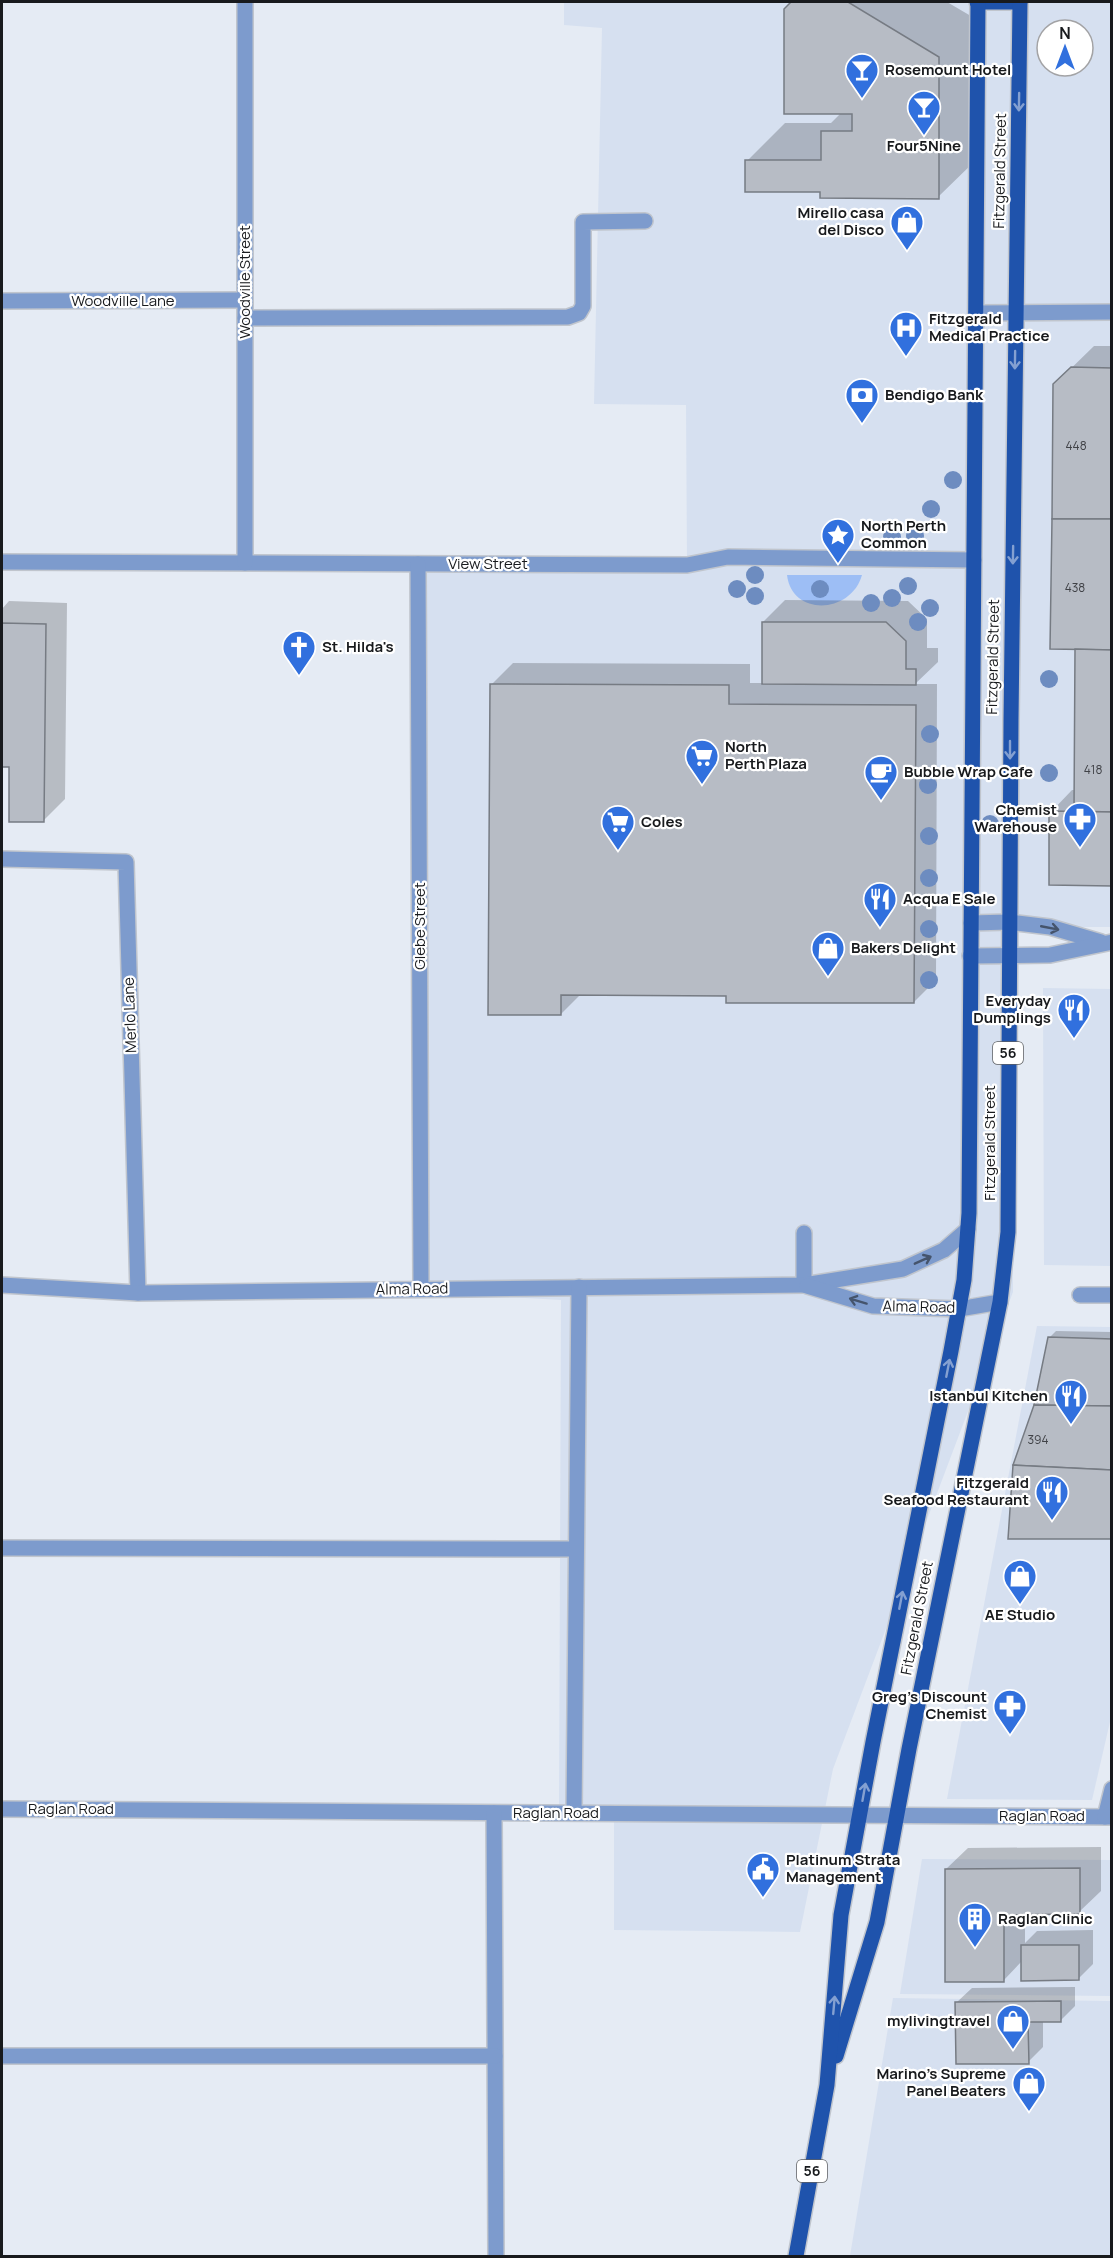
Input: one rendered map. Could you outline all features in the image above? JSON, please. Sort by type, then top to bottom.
[{"type":"main road","points":[[978,2],[1020,2]]},
{"type":"main road","name":"Fitzgerald Street","points":[[796,2256],[827,2085],[841,1915],[964,1280],[968,1229],[978,2]]},
{"type":"main road","name":"Fitzgerald Street","points":[[827,2085],[877,1922],[1000,1302],[1008,1232],[1009,922],[1020,2]]},
{"type":"street","name":"Woodville Street","points":[[245,2],[245,563]]},
{"type":"street","points":[[245,318],[568,317],[579,313],[582,306],[583,222],[645,221]]},
{"type":"street","name":"Woodville Lane","points":[[2,301],[245,300]]},
{"type":"street","points":[[976,313],[1112,312]]},
{"type":"street","name":"View Street","points":[[2,562],[687,566],[728,557],[974,560]]},
{"type":"street","name":"Glebe Street","points":[[418,564],[421,1289]]},
{"type":"street","name":"Merlo Lane","points":[[2,859],[126,862],[138,1293]]},
{"type":"street","points":[[971,923],[1009,922],[1050,927],[1108,942]]},
{"type":"street","points":[[970,956],[1050,955],[1108,942]]},
{"type":"street","name":"Alma Road","points":[[2,1285],[138,1293],[804,1285],[903,1269],[944,1250],[968,1229]]},
{"type":"street","points":[[804,1233],[804,1285]]},
{"type":"street","name":"Alma Road","points":[[804,1285],[873,1306],[959,1309],[1000,1302]]},
{"type":"street","name":"Alma Road","points":[[2,1293],[19,1287]]},
{"type":"street","points":[[574,1813],[579,1287]]},
{"type":"street","points":[[1080,1295],[1112,1295]]},
{"type":"street","points":[[2,1548],[576,1549]]},
{"type":"street","points":[[1108,1817],[1112,1790]]},
{"type":"street","name":"Raglan Road","points":[[2,1809],[1108,1817]]},
{"type":"street","points":[[494,1813],[496,2256]]},
{"type":"street","points":[[2,2056],[495,2056]]},
{"type":"shaded area","points":[[564,2],[1111,2],[1111,927],[1011,927],[1013,1292],[833,1769],[800,1932],[614,1930],[614,1819],[559,1819],[561,1300],[418,1292],[418,564],[687,565],[686,405],[594,404],[602,28],[564,25]]},
{"type":"shaded area","points":[[787,575],[862,575],[856,588],[846,597],[835,603],[822,605],[810,604],[799,598],[791,589]]},
{"type":"shaded area","points":[[1043,988],[1111,989],[1111,1266],[1044,1265]]},
{"type":"shaded area","points":[[1037,1326],[1111,1327],[1112,1713],[1092,1800],[947,1799]]},
{"type":"shaded area","points":[[922,1859],[1111,1860],[1111,1996],[900,1994]]},
{"type":"shaded area","points":[[893,1998],[1111,2001],[1111,2256],[850,2256]]},
{"type":"building","name":"Rosemount Hotel","points":[[791,2],[848,2],[939,57],[939,199],[820,198],[820,192],[745,192],[745,160],[821,160],[821,131],[852,131],[852,114],[784,114],[784,9]]},
{"type":"building","points":[[1071,367],[1112,368],[1112,519],[1052,519],[1053,384]]},
{"type":"building","points":[[1052,519],[1112,519],[1112,650],[1050,649]]},
{"type":"building","points":[[762,622],[886,622],[906,641],[906,669],[916,669],[916,685],[762,684]]},
{"type":"building","points":[[2,623],[46,624],[44,822],[9,822],[9,767],[2,767]]},
{"type":"building","points":[[1075,649],[1112,650],[1112,812],[1074,811]]},
{"type":"building","name":"North Perth Plaza","points":[[490,684],[729,685],[729,704],[916,705],[914,1003],[726,1003],[726,996],[561,995],[561,1015],[488,1015]]},
{"type":"building","name":"Chemist Warehouse","points":[[1049,811],[1112,812],[1112,886],[1049,885]]},
{"type":"building","points":[[1048,1337],[1112,1339],[1112,1406],[1034,1405]]},
{"type":"building","points":[[1034,1405],[1112,1406],[1112,1470],[1013,1465]]},
{"type":"building","points":[[1013,1465],[1112,1470],[1112,1539],[1008,1539]]},
{"type":"building","name":"Raglan Clinic","points":[[1080,1868],[1080,1914],[1004,1915],[1004,1982],[945,1982],[945,1869]]},
{"type":"building","points":[[1021,1945],[1079,1945],[1079,1980],[1021,1981]]},
{"type":"building","points":[[1061,2001],[1061,2022],[1028,2022],[1029,2064],[956,2064],[955,2002]]},
{"type":"place","name":"Rosemount Hotel","points":[[862,99]]},
{"type":"place","name":"Four5Nine","points":[[924,136]]},
{"type":"place","name":"Mirello casa del Disco","points":[[907,251]]},
{"type":"place","name":"Fitzgerald Medical Practice","points":[[906,357]]},
{"type":"place","name":"Bendigo Bank","points":[[862,424]]},
{"type":"place","name":"North Perth Common","points":[[838,564]]},
{"type":"place","name":"St. Hilda's","points":[[299,676]]},
{"type":"place","name":"North Perth Plaza","points":[[702,785]]},
{"type":"place","name":"Bubble Wrap Cafe","points":[[881,801]]},
{"type":"place","name":"Chemist Warehouse","points":[[1080,848]]},
{"type":"place","name":"Coles","points":[[618,851]]},
{"type":"place","name":"Acqua E Sale","points":[[880,928]]},
{"type":"place","name":"Bakers Delight","points":[[828,977]]},
{"type":"place","name":"Everyday Dumplings","points":[[1074,1039]]},
{"type":"place","name":"Istanbul Kitchen","points":[[1071,1425]]},
{"type":"place","name":"Fitzgerald Seafood Restaurant","points":[[1052,1521]]},
{"type":"place","name":"AE Studio","points":[[1020,1605]]},
{"type":"place","name":"Greg's Discount Chemist","points":[[1010,1735]]},
{"type":"place","name":"Platinum Strata Management","points":[[763,1898]]},
{"type":"place","name":"Raglan Clinic","points":[[975,1948]]},
{"type":"place","name":"mylivingtravel","points":[[1013,2050]]},
{"type":"place","name":"Marino's Supreme Panel Beaters","points":[[1029,2112]]}]
